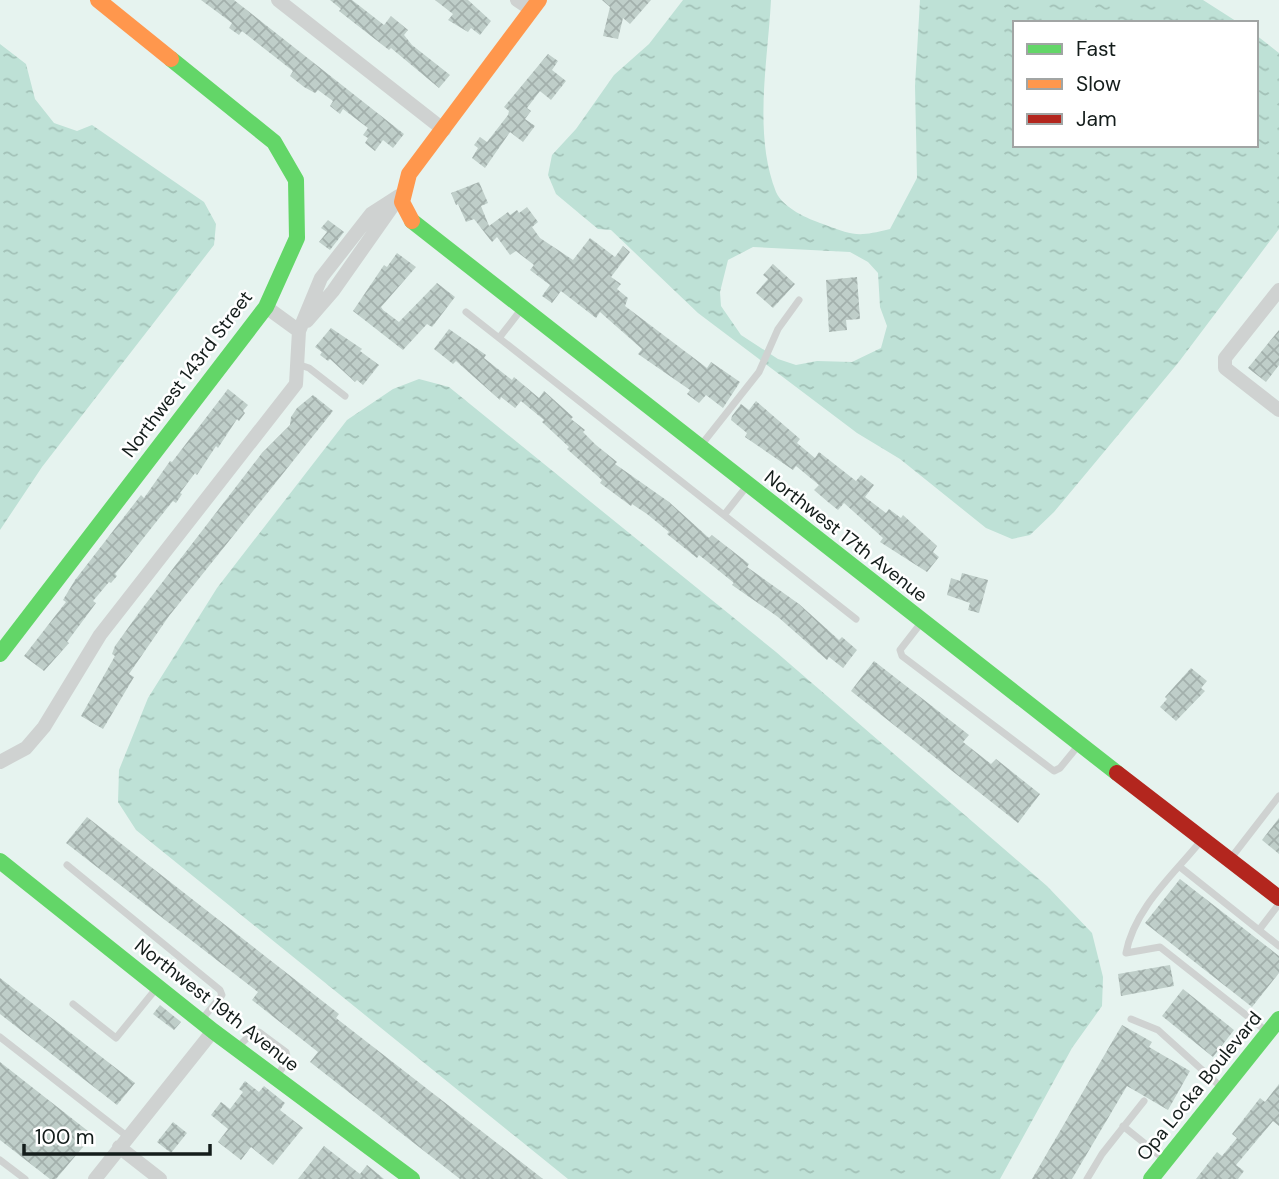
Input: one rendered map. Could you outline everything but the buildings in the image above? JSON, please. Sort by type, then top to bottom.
[{"type":"street","name":"Northwest 143rd Street","points":[[0,654],[266,307],[297,238],[296,180],[274,142],[98,0]]},
{"type":"street","points":[[278,0],[444,130]]},
{"type":"street","points":[[0,762],[26,748],[44,727],[100,635],[296,384],[299,331],[333,291],[399,196],[409,174],[535,5],[517,0]]},
{"type":"street","name":"Northwest 17th Avenue","points":[[399,196],[402,209],[410,219],[699,448],[1279,898]]},
{"type":"street","points":[[1279,290],[1225,358],[1225,368],[1279,410]]},
{"type":"street","points":[[266,307],[299,331]]},
{"type":"street","name":"Northwest 19th Avenue","points":[[0,861],[207,1026],[412,1179]]},
{"type":"street","name":"Opa Locka Boulevard","points":[[1151,1179],[1279,1019]]},
{"type":"street","points":[[95,1179],[207,1026]]},
{"type":"street","points":[[123,1142],[160,1179]]},
{"type":"lane","points":[[699,448],[759,372],[784,319],[799,300]]},
{"type":"lane","points":[[499,338],[523,307]]},
{"type":"lane","points":[[466,312],[856,620]]},
{"type":"lane","points":[[296,363],[309,368],[345,396]]},
{"type":"lane","points":[[724,515],[747,485]]},
{"type":"lane","points":[[922,622],[900,650],[902,656],[1054,771],[1060,768],[1081,743]]},
{"type":"lane","points":[[1230,859],[1279,796]]},
{"type":"lane","points":[[1203,838],[1143,911],[1130,933],[1126,953],[1160,947],[1268,1033]]},
{"type":"lane","points":[[67,865],[220,990],[222,995],[207,1026]]},
{"type":"lane","points":[[1180,867],[1279,946]]},
{"type":"lane","points":[[1259,930],[1279,904]]},
{"type":"lane","points":[[73,1004],[116,1038],[158,987]]},
{"type":"lane","points":[[1131,1019],[1158,1030],[1223,1089]]},
{"type":"lane","points":[[236,1048],[252,1033],[261,1033],[289,1056],[275,1077]]},
{"type":"lane","points":[[0,1037],[123,1142]]},
{"type":"lane","points":[[1087,1179],[1144,1101]]},
{"type":"lane","points":[[1124,1126],[1166,1160]]},
{"type":"lane","points":[[0,1160],[25,1179]]},
{"type":"water","points":[[683,0],[771,0],[764,122],[769,170],[776,192],[784,203],[803,216],[842,231],[863,234],[890,229],[917,178],[915,86],[920,0],[1203,0],[1236,21],[1013,21],[1013,147],[1258,147],[1258,37],[1279,53],[1279,229],[1178,363],[1054,512],[1030,535],[1012,539],[986,528],[900,459],[857,433],[698,313],[611,230],[598,229],[556,194],[548,175],[552,155],[576,129],[614,75],[649,44]],"holes":[[[753,247],[850,252],[868,262],[878,273],[880,307],[887,326],[881,348],[852,362],[817,361],[796,365],[778,359],[741,335],[721,306],[720,292],[728,260]]]},
{"type":"water","points":[[0,44],[26,64],[35,99],[54,123],[77,131],[92,125],[204,202],[216,224],[214,245],[42,467],[0,530]]},
{"type":"water","points":[[419,379],[449,387],[776,652],[1047,886],[1092,933],[1103,977],[1102,1006],[1072,1048],[1000,1179],[568,1179],[136,830],[118,802],[119,770],[148,698],[217,588],[347,420],[393,389]]},
{"type":"traffic: fast","points":[[0,654],[266,307],[297,238],[296,180],[274,142],[171,59]]},
{"type":"traffic: fast","points":[[412,221],[1117,773]]},
{"type":"traffic: fast","points":[[0,861],[213,1031],[412,1179]]},
{"type":"traffic: fast","points":[[1151,1179],[1279,1019]]},
{"type":"traffic: slow","points":[[98,0],[171,59]]},
{"type":"traffic: slow","points":[[412,221],[402,202],[409,174],[539,0]]},
{"type":"traffic: jam","points":[[1117,773],[1279,898]]}]
